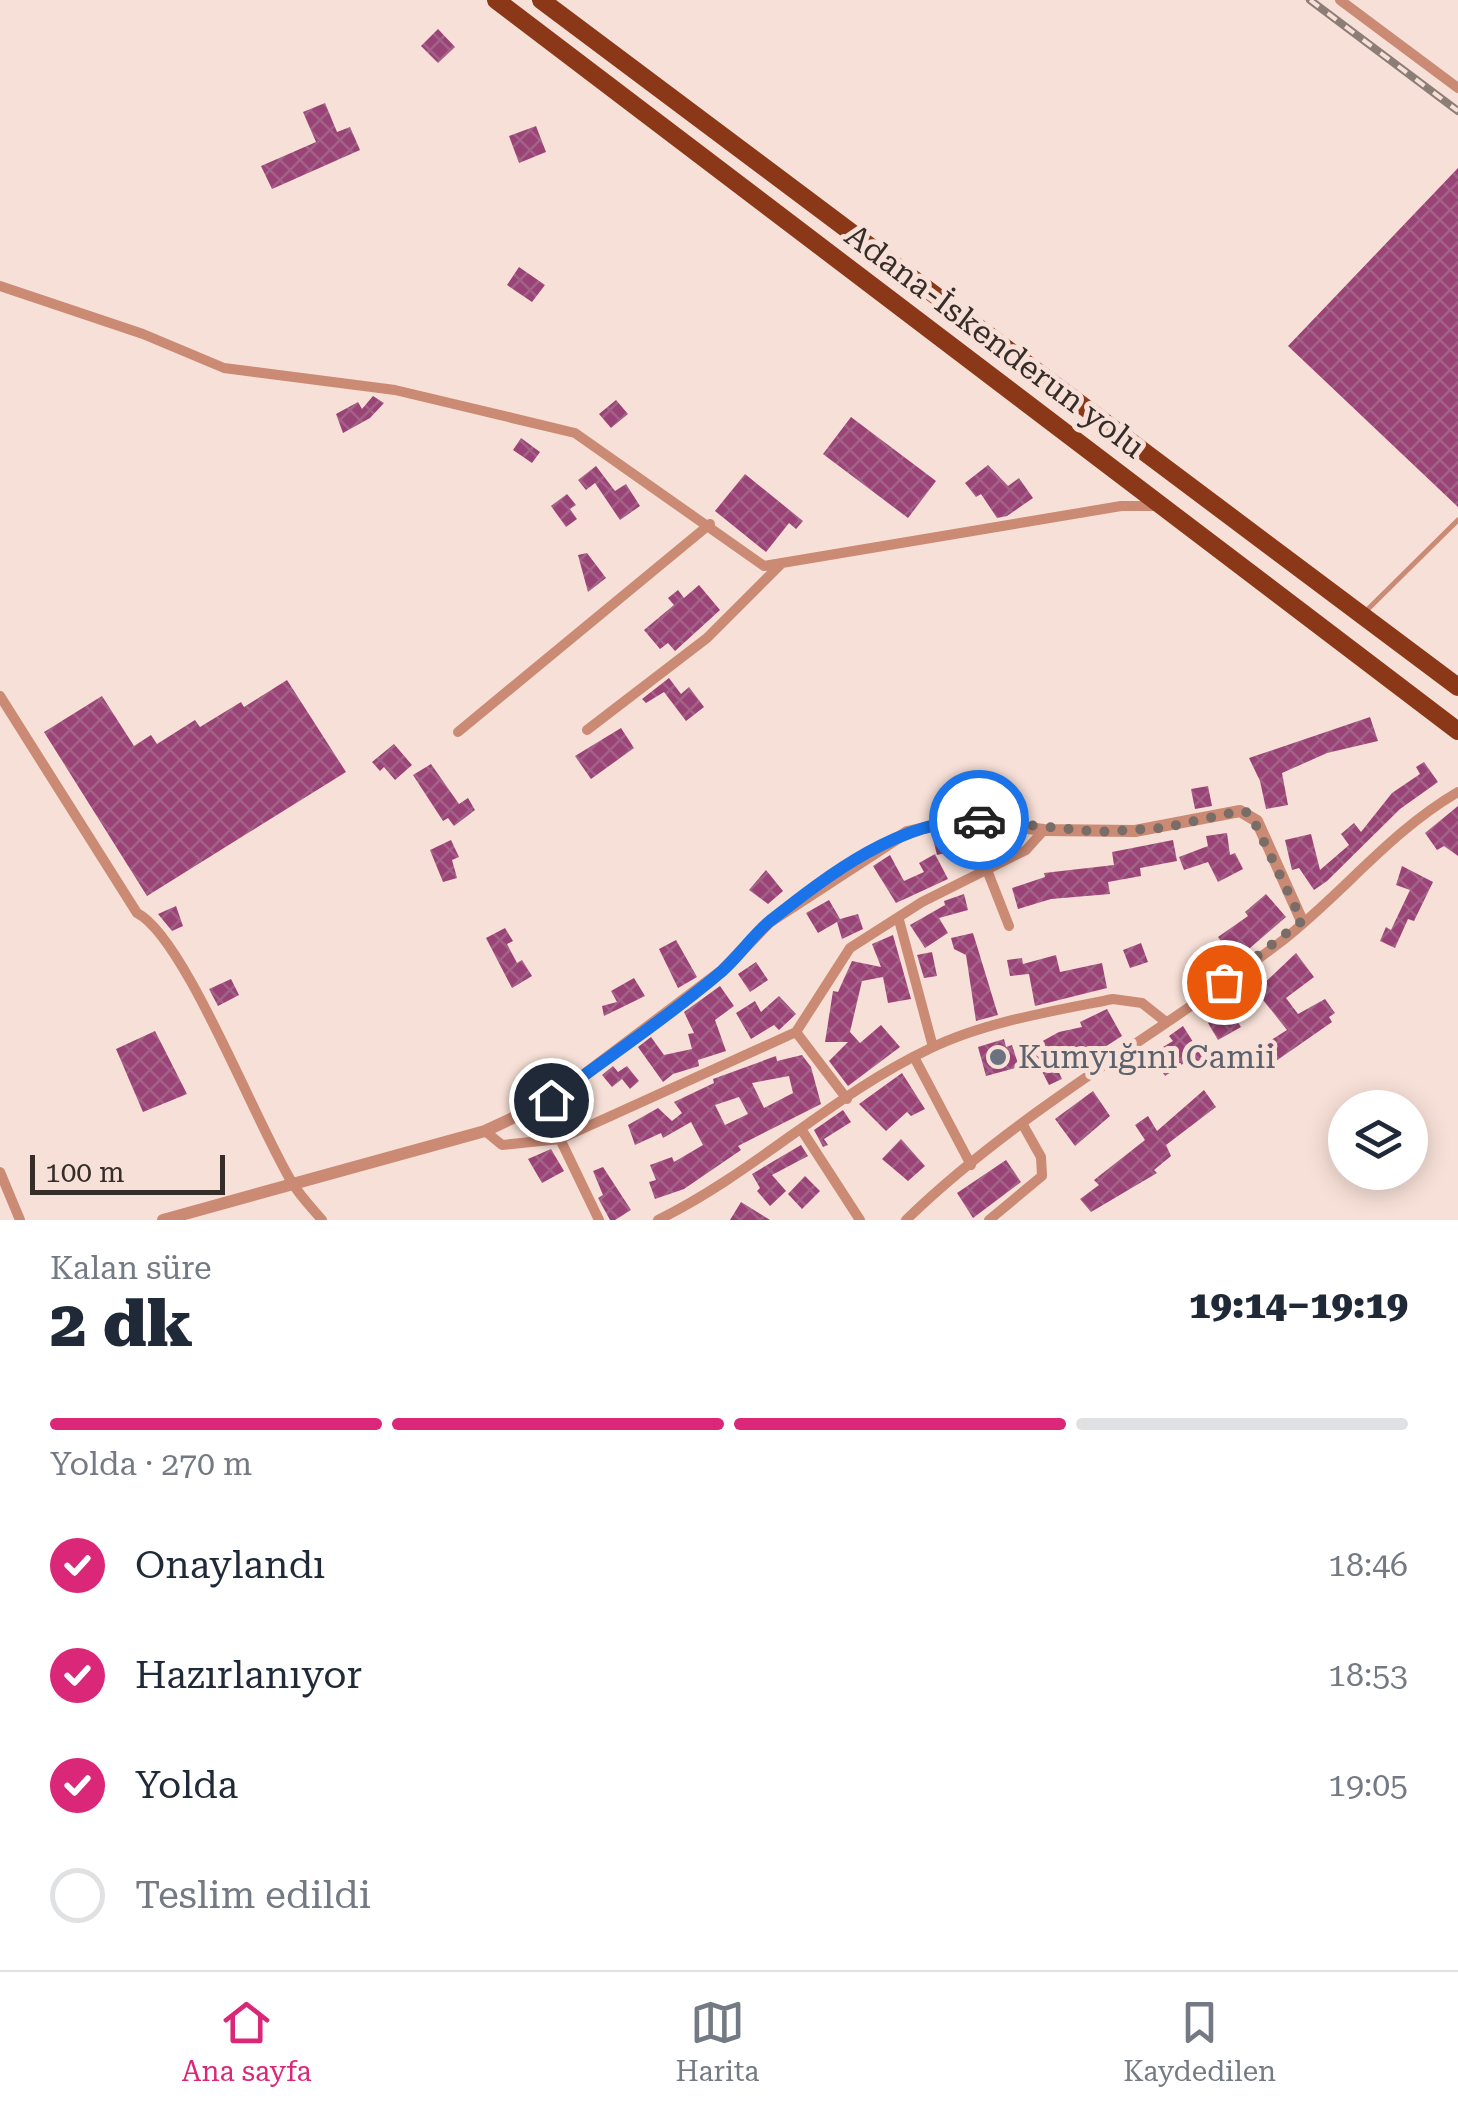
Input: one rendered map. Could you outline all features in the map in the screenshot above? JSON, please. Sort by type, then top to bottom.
[{"type":"highway","name":"Adana-İskenderun yolu","points":[[496,0],[1458,731]]},
{"type":"highway","points":[[541,0],[1458,687]]},
{"type":"street","points":[[1340,0],[1458,88]]},
{"type":"street","points":[[0,286],[143,334],[224,368],[395,390],[575,433],[710,524],[764,566],[1121,506],[1162,506]]},
{"type":"street","points":[[458,732],[710,524]]},
{"type":"street","points":[[587,730],[707,638],[781,564]]},
{"type":"street","points":[[0,696],[138,913],[152,920],[183,971],[293,1185],[322,1220]]},
{"type":"street","points":[[906,1220],[1023,1125],[1282,941],[1422,813],[1458,792]]},
{"type":"street","points":[[163,1220],[485,1131],[551,1100],[722,971],[768,922],[907,832],[958,820],[1044,830],[1135,831],[1240,811],[1250,813],[1302,921]]},
{"type":"street","points":[[485,1131],[502,1144],[560,1139],[796,1032],[850,948],[922,902],[1026,850],[1044,830]]},
{"type":"street","points":[[987,870],[1009,926]]},
{"type":"street","points":[[899,920],[933,1046]]},
{"type":"street","points":[[658,1220],[716,1192],[801,1128],[933,1046],[1113,999],[1142,1003],[1166,1022]]},
{"type":"street","points":[[796,1032],[847,1099]]},
{"type":"street","points":[[914,1057],[971,1165]]},
{"type":"street","points":[[989,1220],[1042,1176],[1042,1157],[1023,1125]]},
{"type":"street","points":[[801,1128],[860,1220]]},
{"type":"street","points":[[560,1139],[599,1220]]},
{"type":"street","points":[[0,1172],[20,1220]]},
{"type":"lane","points":[[1362,615],[1458,520]]},
{"type":"building","points":[[438,29],[455,47],[438,63],[421,46]]},
{"type":"building","points":[[325,103],[337,132],[350,127],[360,150],[272,189],[261,166],[316,142],[303,112]]},
{"type":"building","points":[[536,126],[546,152],[519,163],[509,136]]},
{"type":"building","points":[[1458,168],[1458,507],[1288,346]]},
{"type":"building","points":[[519,267],[545,285],[532,302],[507,285]]},
{"type":"building","points":[[373,396],[384,403],[370,418],[343,433],[336,414],[358,402],[362,409]]},
{"type":"building","points":[[616,400],[628,414],[611,428],[599,414]]},
{"type":"building","points":[[851,417],[936,481],[908,518],[823,454]]},
{"type":"building","points":[[521,438],[540,452],[532,463],[513,450]]},
{"type":"building","points":[[988,465],[1008,486],[1019,478],[1033,498],[1007,516],[997,518],[981,494],[976,497],[965,483]]},
{"type":"building","points":[[596,466],[615,491],[626,484],[640,506],[620,520],[595,483],[586,490],[578,480]]},
{"type":"building","points":[[745,474],[803,521],[796,529],[789,523],[766,552],[715,511]]},
{"type":"building","points":[[567,494],[576,505],[570,509],[577,519],[566,527],[551,506]]},
{"type":"building","points":[[587,553],[606,578],[588,592],[578,555]]},
{"type":"building","points":[[699,585],[720,610],[675,651],[668,643],[660,649],[644,630],[674,605],[668,598],[678,590],[684,598]]},
{"type":"building","points":[[669,678],[681,694],[689,687],[704,707],[686,721],[664,692],[646,703],[642,699]]},
{"type":"building","points":[[287,680],[346,772],[147,896],[44,732],[102,696],[134,746],[151,735],[157,744],[195,720],[200,727],[241,702],[244,707]]},
{"type":"building","points":[[1370,717],[1378,741],[1327,753],[1282,773],[1288,805],[1266,809],[1260,781],[1249,758]]},
{"type":"building","points":[[621,728],[634,748],[591,779],[575,756]]},
{"type":"building","points":[[394,744],[412,765],[395,780],[384,767],[380,771],[372,762]]},
{"type":"building","points":[[1424,762],[1438,782],[1400,809],[1327,881],[1314,890],[1299,868],[1292,870],[1285,840],[1311,834],[1320,870],[1349,845],[1341,834],[1354,823],[1361,832],[1392,793],[1420,774],[1416,767]]},
{"type":"building","points":[[431,764],[459,804],[468,798],[475,810],[454,826],[448,818],[443,821],[413,775]]},
{"type":"building","points":[[1208,786],[1212,806],[1195,809],[1191,789]]},
{"type":"building","points":[[1458,806],[1458,856],[1444,846],[1437,850],[1425,833]]},
{"type":"building","points":[[953,832],[958,850],[937,855],[933,839]]},
{"type":"building","points":[[1227,833],[1230,855],[1235,853],[1243,869],[1218,882],[1208,862],[1184,870],[1179,857],[1208,846],[1206,836]]},
{"type":"building","points":[[451,840],[459,857],[452,860],[457,878],[443,882],[430,850]]},
{"type":"building","points":[[1173,840],[1177,861],[1140,868],[1141,876],[1108,882],[1110,894],[1051,899],[1018,909],[1012,888],[1045,877],[1044,873],[1114,865],[1112,852]]},
{"type":"building","points":[[935,854],[948,879],[896,903],[873,866],[890,855],[904,881],[924,872],[919,863]]},
{"type":"building","points":[[1402,866],[1433,882],[1414,921],[1408,919],[1395,948],[1380,941],[1386,927],[1391,930],[1410,890],[1396,885]]},
{"type":"building","points":[[766,870],[783,891],[768,904],[749,890]]},
{"type":"building","points":[[964,894],[968,910],[939,918],[948,933],[925,948],[910,925],[945,905],[944,901]]},
{"type":"building","points":[[1266,894],[1286,917],[1235,961],[1218,937],[1248,916],[1245,912]]},
{"type":"building","points":[[829,900],[840,919],[858,914],[863,929],[842,939],[837,922],[818,933],[806,913]]},
{"type":"building","points":[[176,906],[183,926],[172,931],[158,914]]},
{"type":"building","points":[[505,928],[513,941],[507,944],[517,963],[522,960],[532,976],[512,988],[486,938]]},
{"type":"building","points":[[973,933],[998,1015],[976,1021],[966,955],[954,949],[951,938]]},
{"type":"building","points":[[893,935],[911,999],[888,1003],[883,977],[862,981],[850,1032],[860,1043],[881,1025],[900,1047],[848,1086],[829,1061],[848,1042],[825,1042],[833,991],[838,992],[852,961],[881,967],[872,944]]},
{"type":"building","points":[[676,940],[697,977],[678,988],[659,949]]},
{"type":"building","points":[[1141,943],[1148,962],[1130,968],[1123,950]]},
{"type":"building","points":[[932,952],[937,976],[924,978],[917,955]]},
{"type":"building","points":[[1296,953],[1314,977],[1286,998],[1298,1014],[1325,999],[1335,1013],[1329,1017],[1332,1022],[1276,1061],[1265,1044],[1287,1030],[1256,991]]},
{"type":"building","points":[[1056,955],[1060,972],[1102,963],[1107,988],[1035,1006],[1029,974],[1010,976],[1007,960],[1022,958],[1023,964]]},
{"type":"building","points":[[756,962],[768,980],[750,992],[738,974]]},
{"type":"building","points":[[634,978],[645,996],[604,1016],[602,1006],[617,1002],[611,991]]},
{"type":"building","points":[[231,979],[239,995],[218,1006],[209,989]]},
{"type":"building","points":[[720,986],[734,1006],[715,1020],[726,1051],[698,1060],[699,1066],[673,1074],[663,1082],[638,1047],[651,1037],[664,1055],[692,1049],[688,1034],[694,1033],[684,1012]]},
{"type":"building","points":[[779,996],[796,1014],[779,1030],[774,1025],[751,1039],[736,1013],[755,1001],[761,1012]]},
{"type":"building","points":[[1107,1009],[1122,1036],[1097,1052],[1094,1047],[1056,1066],[1062,1079],[1049,1085],[1030,1048],[1059,1032],[1082,1027],[1080,1022]]},
{"type":"building","points":[[1230,1010],[1241,1027],[1218,1040],[1208,1023]]},
{"type":"building","points":[[1183,1026],[1207,1064],[1195,1072],[1187,1061],[1165,1076],[1151,1054],[1173,1041],[1169,1036]]},
{"type":"building","points":[[155,1031],[187,1094],[143,1112],[116,1049]]},
{"type":"building","name":"Kumyığını Camii","points":[[1004,1039],[1006,1047],[1012,1045],[1019,1067],[986,1076],[978,1047]]},
{"type":"building","points":[[802,1055],[811,1067],[821,1104],[738,1146],[741,1150],[684,1189],[655,1199],[649,1182],[656,1180],[650,1165],[672,1157],[674,1162],[703,1145],[691,1122],[663,1138],[661,1133],[635,1145],[628,1125],[658,1108],[672,1121],[682,1113],[674,1102],[714,1083],[713,1079],[776,1056],[777,1061]],"holes":[[[789,1076],[793,1093],[764,1108],[752,1083]],[[739,1097],[748,1114],[725,1125],[715,1105]]]},
{"type":"building","points":[[613,1066],[618,1072],[627,1066],[639,1081],[630,1089],[622,1079],[612,1087],[602,1075]]},
{"type":"building","points":[[902,1073],[925,1109],[911,1116],[907,1112],[886,1131],[859,1104]]},
{"type":"building","points":[[582,1089],[588,1098],[570,1111],[577,1122],[554,1130],[543,1115]]},
{"type":"building","points":[[1204,1090],[1216,1107],[1166,1145],[1171,1156],[1154,1170],[1157,1173],[1091,1212],[1080,1199],[1099,1185],[1094,1180],[1145,1140],[1135,1125],[1148,1116],[1157,1131]]},
{"type":"building","points":[[1093,1091],[1110,1116],[1075,1146],[1055,1119]]},
{"type":"building","points":[[843,1110],[851,1122],[824,1139],[828,1145],[823,1147],[814,1130]]},
{"type":"building","points":[[901,1139],[925,1166],[908,1181],[882,1159]]},
{"type":"building","points":[[801,1145],[808,1156],[772,1175],[786,1191],[770,1206],[757,1191],[760,1188],[752,1174]]},
{"type":"building","points":[[551,1149],[564,1171],[542,1183],[528,1159]]},
{"type":"building","points":[[1006,1160],[1021,1182],[973,1218],[957,1193]]},
{"type":"building","points":[[603,1167],[631,1210],[615,1220],[610,1220],[598,1198],[603,1195],[593,1171]]},
{"type":"building","points":[[805,1176],[820,1191],[802,1209],[788,1194]]},
{"type":"building","points":[[741,1202],[770,1220],[730,1220]]},
{"type":"railway","points":[[1310,0],[1458,111]]},
{"type":"way so far","points":[[979,820],[1044,830],[1098,832],[1163,828],[1240,811],[1250,813],[1302,921],[1282,941],[1224,982]]},
{"type":"place","name":"Kumyığını Camii","points":[[998,1057]]},
{"type":"route","points":[[551,1100],[722,971],[768,922],[864,857],[907,832],[933,824],[979,820]]}]
